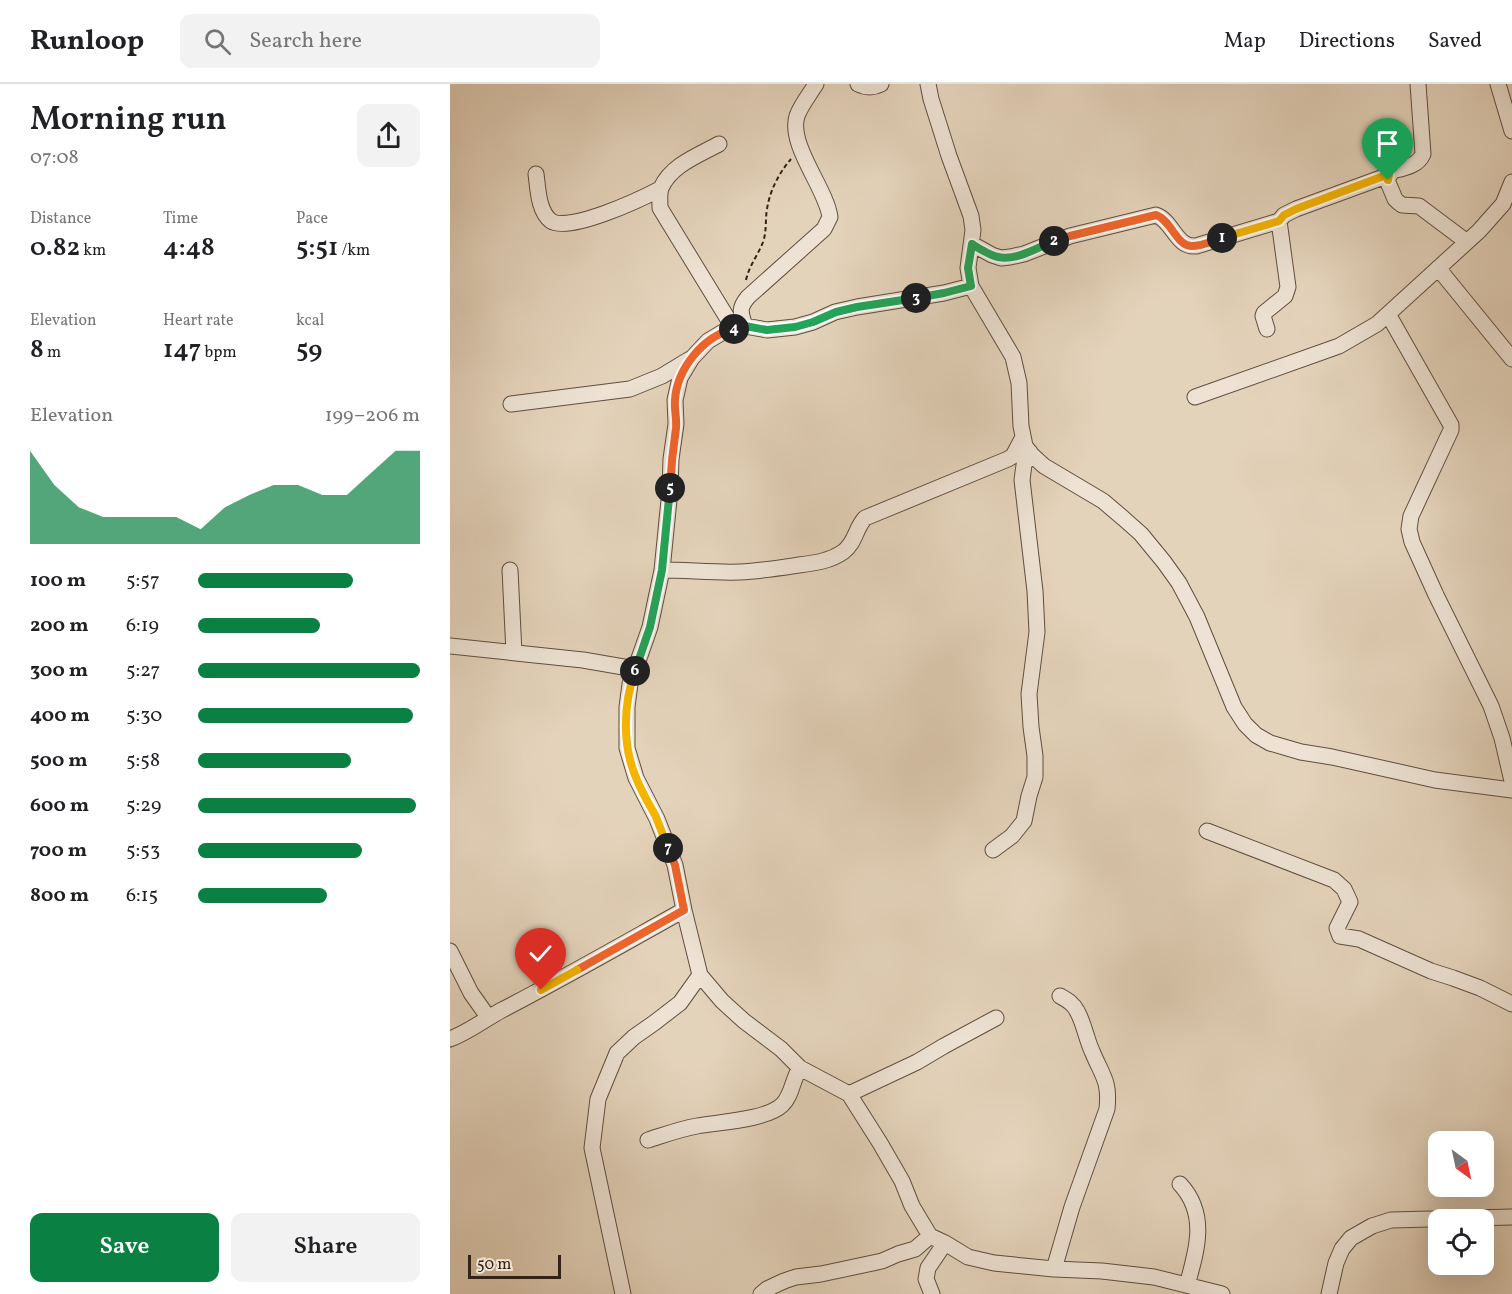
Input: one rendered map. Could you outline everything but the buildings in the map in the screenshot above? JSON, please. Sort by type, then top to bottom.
[{"type":"street","points":[[739,328],[741,305],[824,228],[830,217],[826,201],[811,173],[797,136],[797,118],[816,84]]},
{"type":"street","points":[[858,84],[864,87],[875,87],[880,84]]},
{"type":"street","points":[[928,84],[949,156],[971,216],[973,230],[968,268],[971,286],[1012,357],[1019,383],[1021,426],[1025,446],[1044,466],[1103,501],[1141,534],[1164,562],[1179,583],[1197,617],[1234,707],[1245,724],[1256,735],[1270,743],[1301,752],[1435,780],[1512,790]]},
{"type":"street","points":[[972,244],[992,255],[1001,258],[1010,257],[1070,236],[1156,215],[1166,221],[1182,243],[1189,247],[1279,221],[1284,215],[1296,209],[1417,163],[1424,154],[1419,84]]},
{"type":"street","points":[[1498,84],[1512,131]]},
{"type":"street","points":[[536,174],[542,210],[550,220],[559,224],[572,223],[622,207],[660,189],[682,163],[719,144]]},
{"type":"street","points":[[1389,174],[1388,184],[1398,202],[1402,205],[1419,206],[1467,242]]},
{"type":"street","points":[[1195,397],[1340,346],[1377,324],[1479,231],[1503,204],[1512,182]]},
{"type":"street","points":[[660,189],[660,208],[739,328]]},
{"type":"street","points":[[1267,330],[1264,313],[1285,296],[1288,287],[1279,221]]},
{"type":"street","points":[[1438,268],[1512,358]]},
{"type":"street","points":[[971,286],[944,293],[857,307],[795,327],[767,330],[739,328],[723,332],[708,341],[692,358],[680,378],[675,400],[676,424],[662,570],[650,627],[630,684],[627,708],[627,748],[636,778],[657,819],[675,865],[700,975],[722,1001],[781,1049],[800,1068],[849,1094],[902,1181],[912,1206],[930,1236],[968,1257],[994,1263],[1154,1277],[1222,1294]]},
{"type":"street","points":[[1388,314],[1451,425],[1411,516],[1409,529],[1412,542],[1491,706],[1502,738],[1512,780]]},
{"type":"street","points":[[511,404],[630,389],[662,376],[692,358]]},
{"type":"street","points":[[662,570],[765,570],[824,561],[850,546],[865,518],[1008,459],[1013,456],[1023,437]]},
{"type":"street","points":[[993,850],[1012,836],[1024,820],[1035,777],[1029,694],[1037,632],[1035,591],[1022,480],[1024,465],[1030,452]]},
{"type":"street","points":[[510,570],[514,653]]},
{"type":"street","points":[[450,646],[583,660],[635,669]]},
{"type":"street","points":[[1207,831],[1334,880],[1344,890],[1350,902],[1337,928],[1340,936],[1359,939],[1431,971],[1480,988],[1512,1004]]},
{"type":"street","points":[[450,1039],[559,981],[684,910]]},
{"type":"street","points":[[450,951],[471,993],[488,1017]]},
{"type":"street","points":[[623,1294],[592,1148],[598,1099],[617,1053],[634,1037],[680,1003],[700,975]]},
{"type":"street","points":[[1054,1269],[1072,1207],[1107,1109],[1108,1098],[1107,1084],[1092,1052],[1077,1010],[1070,1002],[1059,996]]},
{"type":"street","points":[[849,1094],[916,1062],[996,1018]]},
{"type":"street","points":[[648,1140],[694,1126],[771,1112],[782,1105],[789,1096],[794,1077],[800,1068]]},
{"type":"street","points":[[1180,1184],[1188,1192],[1195,1206],[1197,1225],[1195,1255],[1187,1285]]},
{"type":"street","points":[[1329,1294],[1336,1263],[1342,1249],[1350,1238],[1372,1226],[1391,1220],[1512,1217]]},
{"type":"street","points":[[761,1294],[767,1289],[796,1277],[882,1261],[915,1249],[930,1236]]},
{"type":"street","points":[[932,1294],[926,1279],[928,1268],[945,1243]]},
{"type":"path","points":[[748,297],[744,285],[749,269],[764,240],[766,211],[771,191],[784,167],[801,147]]},
{"type":"route","points":[[541,990],[684,910],[675,865],[657,819],[636,778],[627,748],[627,708],[630,684],[650,627],[662,570],[676,424],[675,400],[680,378],[692,358],[708,341],[723,332],[745,326],[767,330],[795,327],[857,307],[944,293],[971,286],[968,268],[972,244],[992,255],[1001,258],[1010,257],[1024,254],[1059,239],[1156,215],[1166,221],[1182,243],[1189,247],[1196,246],[1279,221],[1284,215],[1296,209],[1389,174],[1388,180]]}]
